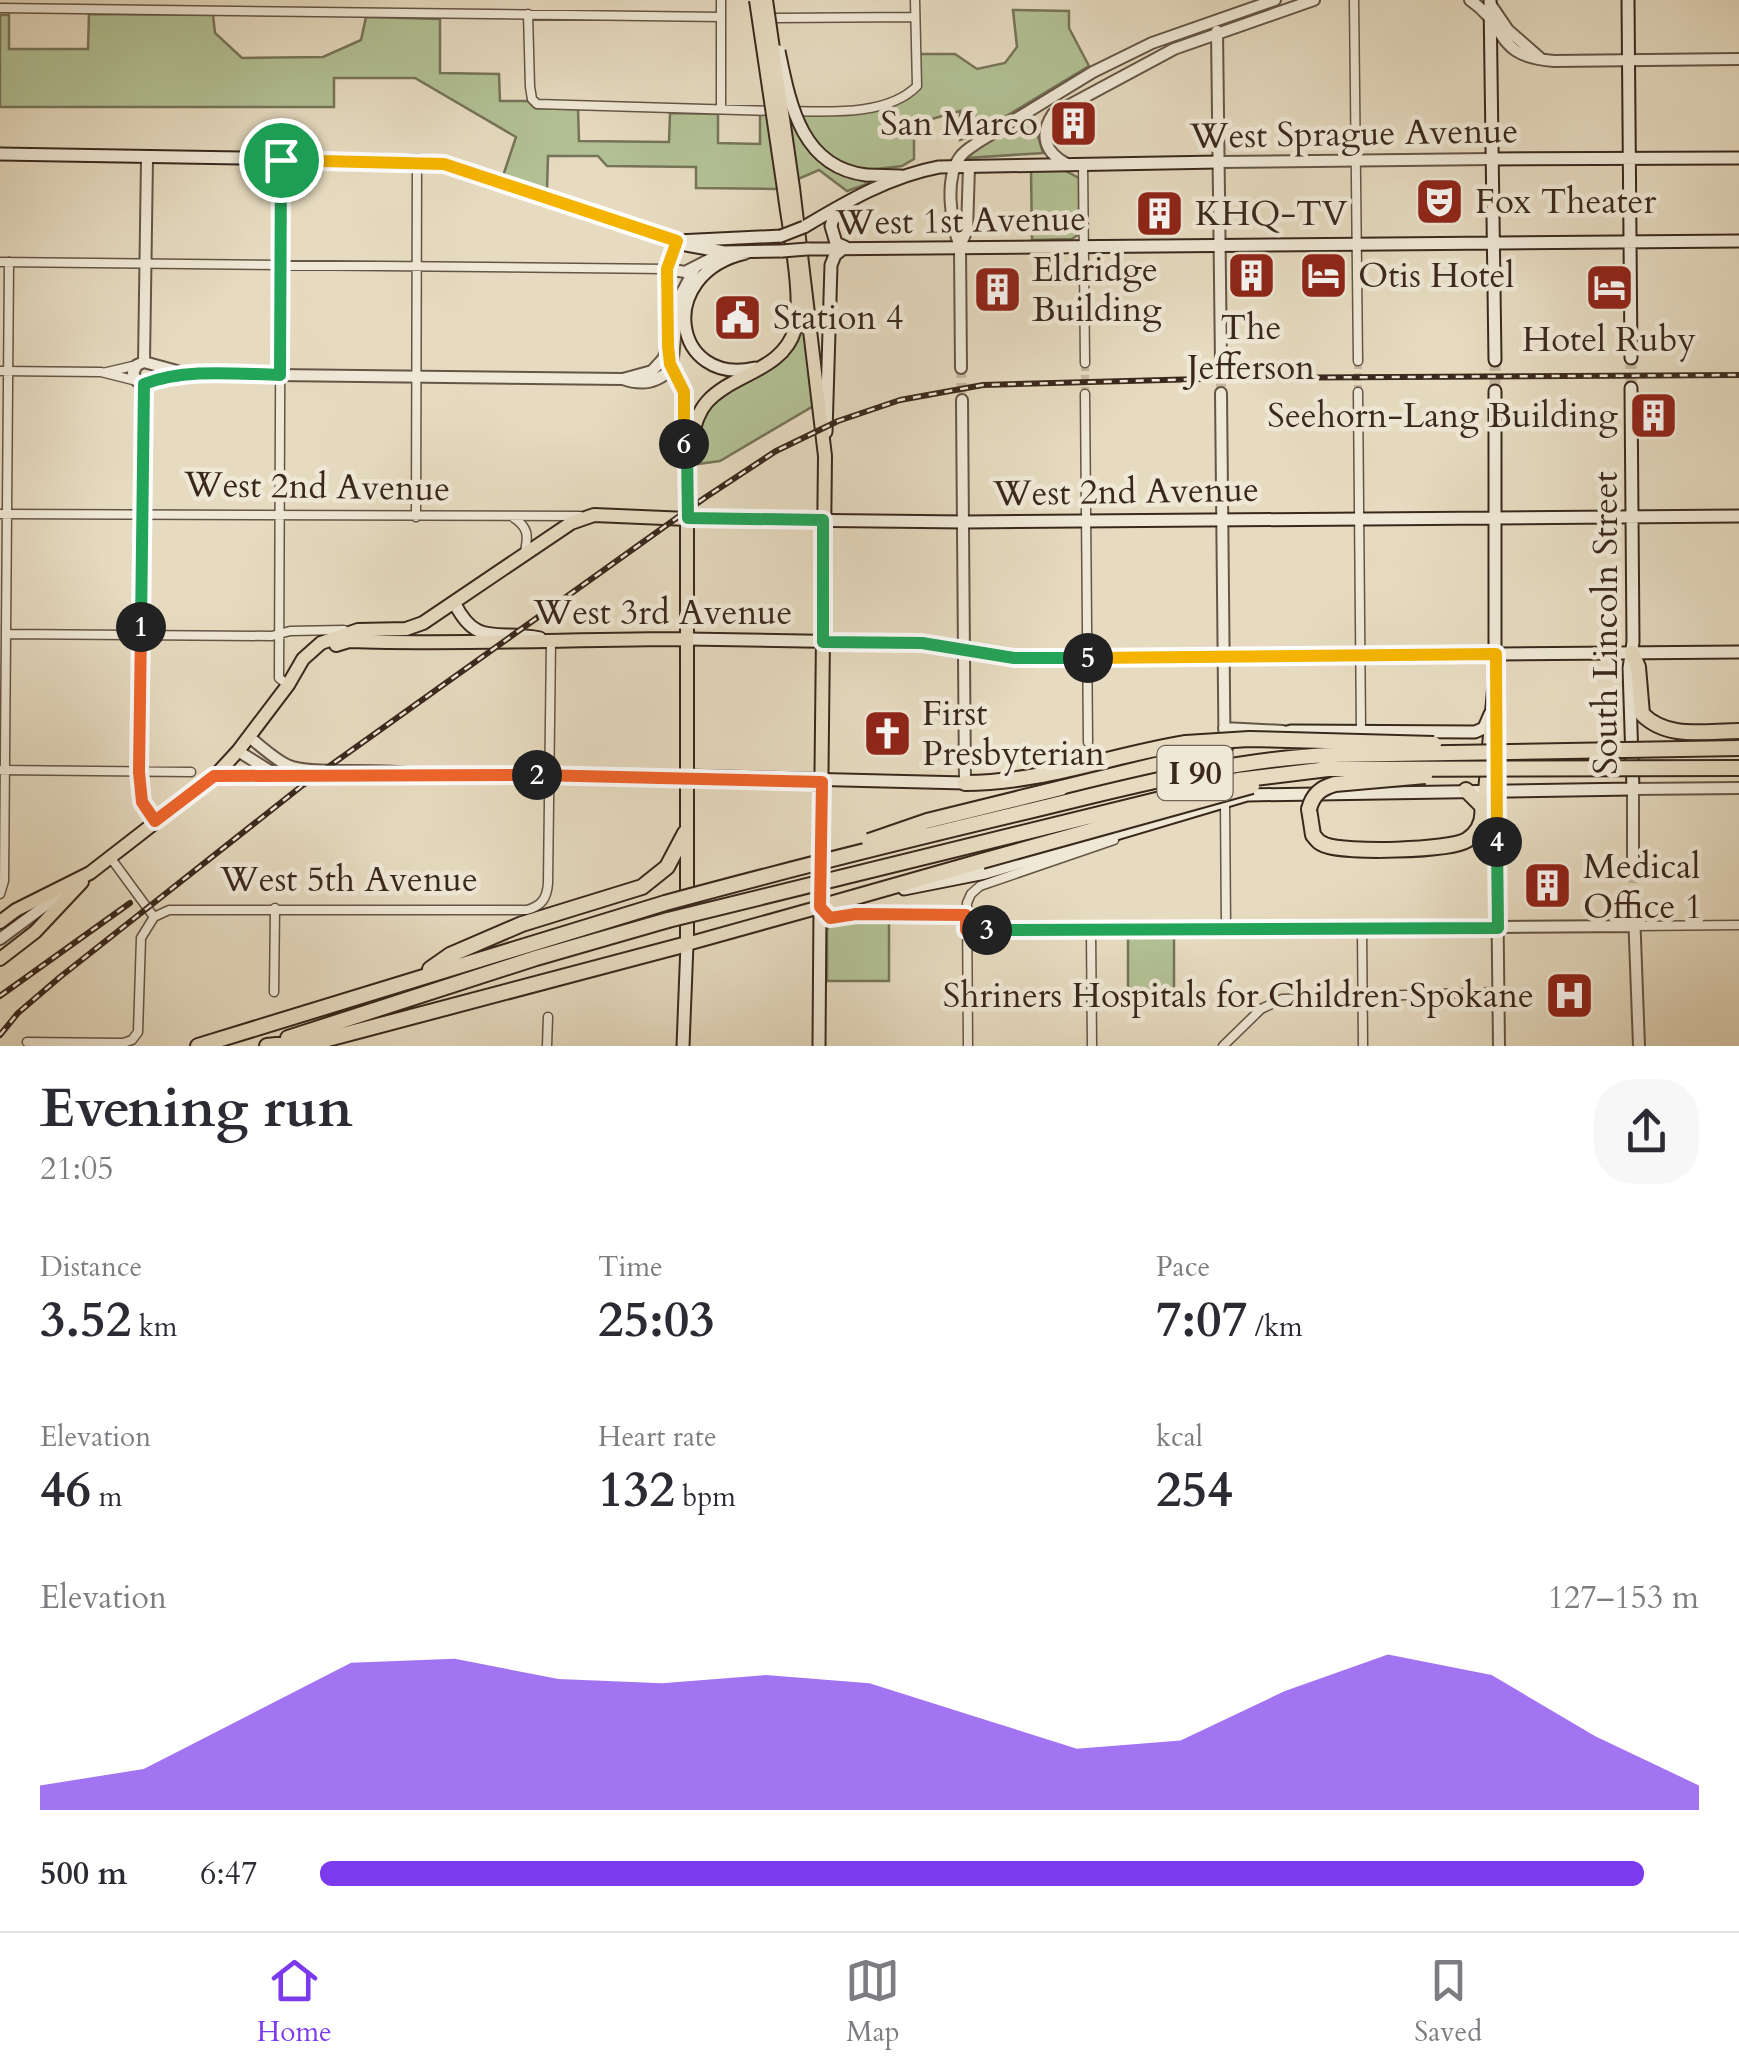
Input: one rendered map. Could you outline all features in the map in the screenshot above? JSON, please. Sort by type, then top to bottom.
[{"type":"highway","points":[[1632,653],[1638,667],[1642,714],[1650,722],[1673,732],[1739,731]]},
{"type":"highway","points":[[1496,690],[1492,790],[1476,832],[1456,845],[1342,848],[1327,846],[1313,835],[1309,808],[1312,797],[1335,784],[1543,766]]},
{"type":"highway","points":[[966,783],[1036,777],[1186,743],[1268,739],[1575,750]]},
{"type":"highway","points":[[788,869],[927,822],[1224,748]]},
{"type":"highway","name":"I 90","points":[[198,1046],[788,869],[1158,780],[1266,759],[1739,748]]},
{"type":"highway","name":"I 90","points":[[265,1046],[536,958],[668,920],[1268,775],[1328,770],[1543,766],[1739,768]]},
{"type":"highway","points":[[820,907],[1225,793],[1328,770]]},
{"type":"highway","points":[[1466,790],[1482,806],[1482,820]]},
{"type":"highway","points":[[421,976],[450,955],[522,924],[642,887],[667,867],[685,833]]},
{"type":"highway","points":[[265,1046],[324,1040],[687,944]]},
{"type":"main road","points":[[756,0],[788,188],[824,456]]},
{"type":"main road","points":[[683,1046],[687,944],[687,452],[696,420],[707,401],[784,351],[797,323],[788,188],[768,0]]},
{"type":"main road","points":[[768,0],[788,94],[805,137],[831,164],[866,175],[905,176]]},
{"type":"main road","points":[[1628,0],[1630,358]]},
{"type":"main road","points":[[1489,1],[1494,360]]},
{"type":"main road","name":"West 1st Avenue","points":[[0,154],[444,164],[677,241],[746,254],[845,248],[1739,241]]},
{"type":"main road","name":"West Sprague Avenue","points":[[1493,159],[1739,158]]},
{"type":"main road","name":"West Sprague Avenue","points":[[905,176],[939,166],[1219,162]]},
{"type":"main road","points":[[677,241],[781,236],[905,176]]},
{"type":"main road","points":[[838,207],[832,216],[832,232],[836,243],[845,248]]},
{"type":"main road","points":[[819,1046],[824,456],[831,265],[845,248]]},
{"type":"main road","points":[[746,254],[718,262],[698,278],[688,295],[686,328],[700,356],[722,370],[738,372],[764,366]]},
{"type":"main road","points":[[668,346],[672,368]]},
{"type":"main road","name":"South Lincoln Street","points":[[1631,388],[1632,789]]},
{"type":"main road","points":[[1224,748],[1291,731],[1478,732],[1486,724],[1496,690],[1495,391]]},
{"type":"main road","points":[[0,959],[35,932],[90,873],[214,776],[249,737],[303,658],[322,643],[423,623],[570,523],[594,515]]},
{"type":"main road","name":"West 2nd Avenue","points":[[594,515],[964,522],[1739,516]]},
{"type":"main road","points":[[454,604],[464,624],[474,632],[551,640]]},
{"type":"main road","name":"West 3rd Avenue","points":[[362,636],[513,643],[687,639],[922,643],[1014,658],[1739,652]]},
{"type":"main road","points":[[1597,789],[1619,774],[1630,742]]},
{"type":"main road","points":[[214,776],[278,776]]},
{"type":"main road","points":[[686,776],[966,783]]},
{"type":"main road","points":[[687,944],[820,907],[985,872],[1254,794],[1632,789]]},
{"type":"main road","points":[[0,922],[90,873]]},
{"type":"street","points":[[329,10],[330,0]]},
{"type":"street","points":[[721,0],[721,110]]},
{"type":"street","points":[[528,14],[528,72],[533,101],[542,105],[821,112],[882,105],[906,97],[917,86],[916,0]]},
{"type":"street","points":[[961,368],[960,247],[967,230],[962,167],[967,150],[1124,56],[1276,0]]},
{"type":"street","points":[[1068,164],[1052,155],[1045,142],[1046,127],[1053,114],[1174,49],[1314,0]]},
{"type":"street","points":[[1354,0],[1358,360]]},
{"type":"street","points":[[1470,0],[1524,57],[1739,59]]},
{"type":"street","points":[[1489,1],[1508,30],[1540,59]]},
{"type":"street","points":[[0,8],[721,16]]},
{"type":"street","points":[[776,18],[916,18]]},
{"type":"street","points":[[1213,21],[1218,35],[1221,362]]},
{"type":"street","points":[[1124,56],[1131,70]]},
{"type":"street","points":[[1045,102],[1053,114]]},
{"type":"street","points":[[147,158],[144,364],[154,373],[144,382],[139,772],[142,802],[155,821]]},
{"type":"street","name":"West Sprague Avenue","points":[[1219,162],[1493,159]]},
{"type":"street","points":[[281,160],[279,678],[288,684]]},
{"type":"street","points":[[416,517],[418,161]]},
{"type":"street","points":[[1083,164],[1085,363]]},
{"type":"street","points":[[101,372],[144,382],[188,374],[623,378],[656,369],[668,346],[667,269],[677,241]]},
{"type":"street","points":[[0,894],[4,881],[6,634],[4,262],[678,272],[695,268],[724,252]]},
{"type":"street","points":[[687,452],[683,436],[684,392],[672,368],[678,298],[695,268]]},
{"type":"street","points":[[144,364],[133,373],[144,382]]},
{"type":"street","points":[[4,372],[101,372],[144,364],[188,374]]},
{"type":"street","points":[[623,378],[633,383],[654,381],[672,368]]},
{"type":"street","points":[[1221,392],[1226,928]]},
{"type":"street","points":[[1358,392],[1361,732]]},
{"type":"street","points":[[1086,394],[1088,742]]},
{"type":"street","points":[[962,400],[966,783]]},
{"type":"street","name":"West 2nd Avenue","points":[[4,514],[514,518],[594,515]]},
{"type":"street","points":[[514,518],[526,528],[524,554]]},
{"type":"street","name":"West 3rd Avenue","points":[[6,634],[290,631],[362,636]]},
{"type":"street","points":[[550,775],[551,640]]},
{"type":"street","points":[[1224,728],[1291,731]]},
{"type":"street","points":[[249,737],[294,768],[413,774],[686,776]]},
{"type":"street","points":[[238,751],[278,776],[393,778],[413,774]]},
{"type":"street","points":[[3,770],[191,772]]},
{"type":"street","name":"West 5th Avenue","points":[[154,917],[180,908],[527,910],[543,901],[548,884],[550,775]]},
{"type":"street","points":[[1632,789],[1739,788]]},
{"type":"street","name":"South Lincoln Street","points":[[1632,789],[1633,858]]},
{"type":"street","points":[[1492,790],[1499,1046]]},
{"type":"street","points":[[968,1046],[969,898],[980,886],[1098,847],[1141,827]]},
{"type":"street","points":[[27,1042],[123,1043],[138,1032],[141,938],[154,917],[110,857]]},
{"type":"street","points":[[0,939],[90,873]]},
{"type":"street","points":[[820,907],[830,918],[856,914],[966,915]]},
{"type":"street","points":[[274,992],[275,908]]},
{"type":"street","points":[[1634,912],[1639,1046]]},
{"type":"street","points":[[966,930],[1739,925]]},
{"type":"street","points":[[1362,928],[1363,1046]]},
{"type":"street","points":[[1090,930],[1092,1046]]},
{"type":"street","points":[[1223,1046],[1260,1009],[1273,1002],[1363,994],[1499,992]]},
{"type":"street","points":[[547,1046],[548,1017]]},
{"type":"green space","points":[[1013,10],[1069,11],[1069,28],[1089,66],[975,135],[960,140],[960,111],[914,124],[914,159],[902,166],[869,170],[867,184],[847,191],[819,170],[775,189],[696,188],[696,167],[607,166],[598,156],[548,156],[547,191],[503,176],[516,137],[415,78],[334,78],[334,107],[0,107],[0,15],[9,15],[9,49],[88,49],[89,14],[213,15],[215,33],[242,58],[323,57],[361,40],[366,17],[440,19],[440,73],[499,74],[500,101],[528,101],[535,108],[578,109],[579,141],[669,142],[670,113],[718,114],[718,143],[760,144],[760,114],[846,112],[893,104],[909,97],[919,83],[920,54],[955,54],[977,69],[1005,63],[1017,47]]},
{"type":"green space","points":[[1032,115],[1040,127],[1038,136],[1043,153],[966,158],[974,149]]},
{"type":"green space","points":[[1062,169],[1079,178],[1079,234],[1072,239],[1032,240],[1031,171]]},
{"type":"green space","points":[[803,321],[815,405],[720,461],[698,464],[701,422],[714,402],[783,358]]},
{"type":"green space","points":[[889,920],[889,981],[827,981],[827,930],[832,921]]},
{"type":"green space","points":[[1128,936],[1174,936],[1174,1000],[1128,1000]]},
{"type":"tunnel","points":[[1631,358],[1631,388]]},
{"type":"tunnel","points":[[1495,360],[1495,391]]},
{"type":"tunnel","points":[[1358,361],[1358,392]]},
{"type":"tunnel","points":[[1221,362],[1221,393]]},
{"type":"tunnel","points":[[1085,363],[1085,394]]},
{"type":"tunnel","points":[[961,368],[962,400]]},
{"type":"tunnel","points":[[1633,858],[1634,912]]},
{"type":"railway","points":[[0,1035],[18,1013],[60,977],[303,785],[706,497],[776,451],[838,421],[900,400],[983,385],[1238,378],[1739,375]]},
{"type":"railway","points":[[0,996],[130,903]]},
{"type":"place","name":"San Marco","points":[[1073,123]]},
{"type":"place","name":"Fox Theater","points":[[1440,201]]},
{"type":"place","name":"KHQ-TV","points":[[1160,213]]},
{"type":"place","name":"The Jefferson","points":[[1251,275]]},
{"type":"place","name":"Otis Hotel","points":[[1323,275]]},
{"type":"place","name":"Hotel Ruby","points":[[1609,287]]},
{"type":"place","name":"Eldridge Building","points":[[997,289]]},
{"type":"place","name":"Station 4","points":[[738,317]]},
{"type":"place","name":"Seehorn-Lang Building","points":[[1653,415]]},
{"type":"place","name":"First Presbyterian","points":[[887,733]]},
{"type":"place","name":"Medical Office 1","points":[[1548,886]]},
{"type":"place","name":"Shriners Hospitals for Children Spokane","points":[[1569,995]]},
{"type":"route","points":[[281,160],[444,164],[677,241],[667,269],[668,346],[670,364],[685,398],[688,518],[823,520],[823,642],[922,643],[1014,658],[1496,654],[1498,928],[966,930],[966,915],[856,914],[830,918],[820,907],[822,782],[686,776],[214,776],[155,821],[142,802],[139,772],[144,384],[161,377],[188,374],[280,375],[281,160]]}]
